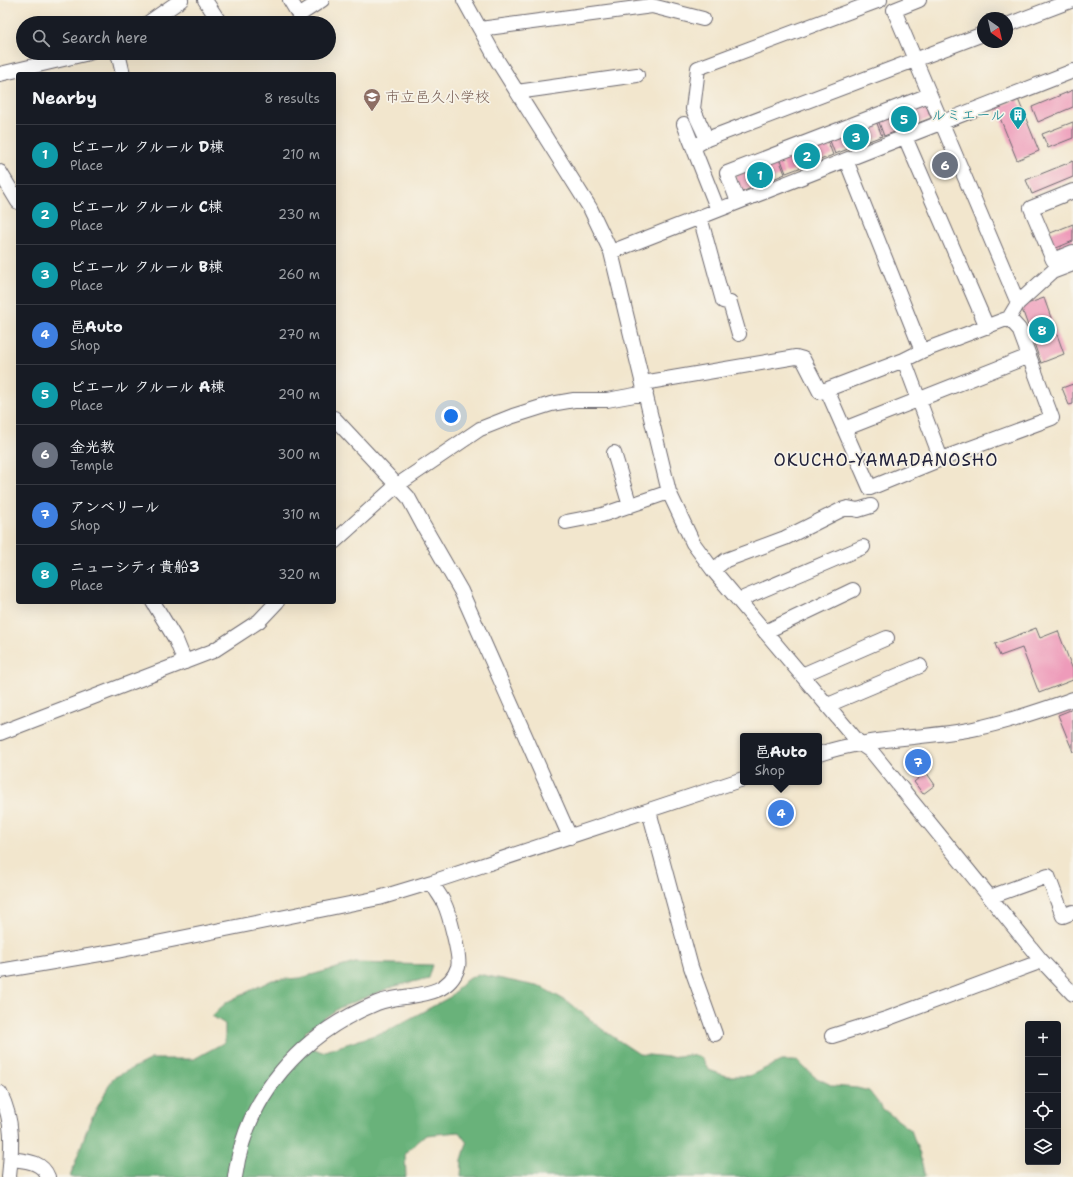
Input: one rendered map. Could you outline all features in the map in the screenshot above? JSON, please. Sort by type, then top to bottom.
[{"type":"street","points":[[158,16],[181,0]]},
{"type":"street","points":[[205,0],[215,16]]},
{"type":"street","points":[[290,0],[299,15],[322,0]]},
{"type":"street","points":[[464,0],[517,92],[590,208],[611,252],[669,492],[693,543],[738,600],[859,742],[872,752],[1040,959],[1073,994]]},
{"type":"street","points":[[707,139],[693,109],[698,68],[880,0]]},
{"type":"street","points":[[919,0],[891,5],[1018,303]]},
{"type":"street","points":[[1013,23],[1073,0]]},
{"type":"street","points":[[480,29],[652,6],[703,20]]},
{"type":"street","points":[[693,147],[707,139],[977,36]]},
{"type":"street","points":[[0,74],[59,60]]},
{"type":"street","points":[[120,60],[123,72]]},
{"type":"street","points":[[611,252],[1073,71]]},
{"type":"street","points":[[517,92],[637,75]]},
{"type":"street","points":[[738,202],[726,173],[929,94]]},
{"type":"street","points":[[684,124],[718,210]]},
{"type":"street","points":[[905,137],[987,327]]},
{"type":"street","points":[[846,160],[922,351]]},
{"type":"street","points":[[0,172],[16,199]]},
{"type":"street","points":[[1073,191],[1031,208],[1054,260],[1073,252]]},
{"type":"street","points":[[700,217],[723,301],[730,302],[739,334]]},
{"type":"street","points":[[336,540],[396,486],[480,429],[512,416],[574,400],[607,400],[645,388],[796,357],[804,360],[820,392],[1009,318],[1018,303],[1052,272],[1073,264]]},
{"type":"street","points":[[826,390],[870,488],[941,459],[1052,418],[1020,329],[1009,318]]},
{"type":"street","points":[[844,429],[1030,356]]},
{"type":"street","points":[[904,360],[941,459]]},
{"type":"street","points":[[336,420],[396,486],[408,497],[460,591],[570,836]]},
{"type":"street","points":[[614,452],[630,506]]},
{"type":"street","points":[[566,522],[602,515],[669,492]]},
{"type":"street","points":[[713,570],[726,560],[785,538],[841,510],[848,508],[858,510],[871,506]]},
{"type":"street","points":[[738,600],[863,547]]},
{"type":"street","points":[[765,632],[853,590]]},
{"type":"street","points":[[154,604],[176,640],[185,662]]},
{"type":"street","points":[[0,733],[64,707],[138,681],[213,651],[259,621],[275,604]]},
{"type":"street","points":[[802,675],[887,638]]},
{"type":"street","points":[[828,705],[920,666]]},
{"type":"street","points":[[822,753],[859,742],[972,729],[1036,713],[1073,699]]},
{"type":"street","points":[[0,971],[112,952],[348,905],[432,882],[740,780]]},
{"type":"street","points":[[649,811],[691,967],[715,1034]]},
{"type":"street","points":[[990,897],[1048,876],[1063,916],[1073,912]]},
{"type":"street","points":[[235,1177],[237,1163],[247,1130],[261,1098],[288,1063],[314,1040],[343,1019],[378,1002],[433,992],[451,981],[459,966],[455,938],[444,903],[432,882]]},
{"type":"street","points":[[832,1036],[886,1019],[1034,964],[1040,959]]},
{"type":"street","points":[[0,1093],[10,1120],[11,1159],[9,1177]]},
{"type":"street","points":[[11,1159],[30,1161],[40,1165],[48,1177]]},
{"type":"green space","points":[[355,963],[433,965],[429,978],[392,987],[339,1008],[306,1031],[303,1044],[322,1052],[387,1031],[450,997],[465,981],[478,974],[541,987],[570,1003],[603,1030],[639,1054],[668,1057],[689,1055],[701,1057],[709,1070],[726,1076],[749,1076],[781,1061],[797,1061],[815,1077],[833,1086],[857,1088],[869,1091],[883,1109],[911,1130],[920,1155],[925,1177],[461,1177],[462,1160],[467,1143],[459,1132],[426,1135],[405,1153],[406,1177],[70,1177],[90,1121],[113,1078],[151,1059],[194,1059],[225,1042],[225,1024],[212,1016],[227,1002],[272,980],[300,978]]},
{"type":"building","points":[[1073,90],[1073,107],[1038,122],[1032,107]]},
{"type":"building","name":"ルミエール","points":[[1018,99],[1039,151],[1017,160],[996,108]]},
{"type":"building","points":[[925,102],[931,118],[884,136],[878,120]]},
{"type":"building","points":[[876,121],[882,136],[835,154],[829,138]]},
{"type":"building","points":[[1073,122],[1073,138],[1048,148],[1042,134]]},
{"type":"building","points":[[827,139],[833,155],[786,173],[780,157]]},
{"type":"building","points":[[779,159],[785,174],[742,192],[735,176]]},
{"type":"building","points":[[1073,161],[1073,177],[1032,194],[1026,180]]},
{"type":"building","points":[[1073,224],[1073,241],[1054,249],[1048,234]]},
{"type":"building","points":[[1044,298],[1064,354],[1041,363],[1021,306]]},
{"type":"building","points":[[1073,384],[1073,404],[1069,405],[1062,388]]},
{"type":"building","points":[[1036,628],[1040,638],[1058,631],[1073,670],[1073,680],[1039,693],[1022,648],[1000,656],[995,644]]},
{"type":"building","points":[[1073,709],[1073,752],[1058,715]]},
{"type":"building","points":[[924,749],[928,763],[910,767],[907,753]]},
{"type":"building","points":[[926,772],[935,785],[923,794],[914,782]]},
{"type":"place","name":"市立邑久小学校","points":[[372,112]]},
{"type":"place","name":"ピエール クルール A棟","points":[[904,119]]},
{"type":"place","name":"ルミエール","points":[[1018,130]]},
{"type":"place","name":"ピエール クルール B棟","points":[[856,137]]},
{"type":"place","name":"ピエール クルール C棟","points":[[807,156]]},
{"type":"place","name":"金光教","points":[[945,165]]},
{"type":"place","name":"ピエール クルール D棟","points":[[760,175]]},
{"type":"place","name":"ニューシティ貴船3","points":[[1042,330]]},
{"type":"place","name":"アンベリール","points":[[918,762]]},
{"type":"place","name":"邑Auto","points":[[781,813]]},
{"type":"district","name":"OKUCHO-YAMADANOSHO","points":[[886,460]]}]
